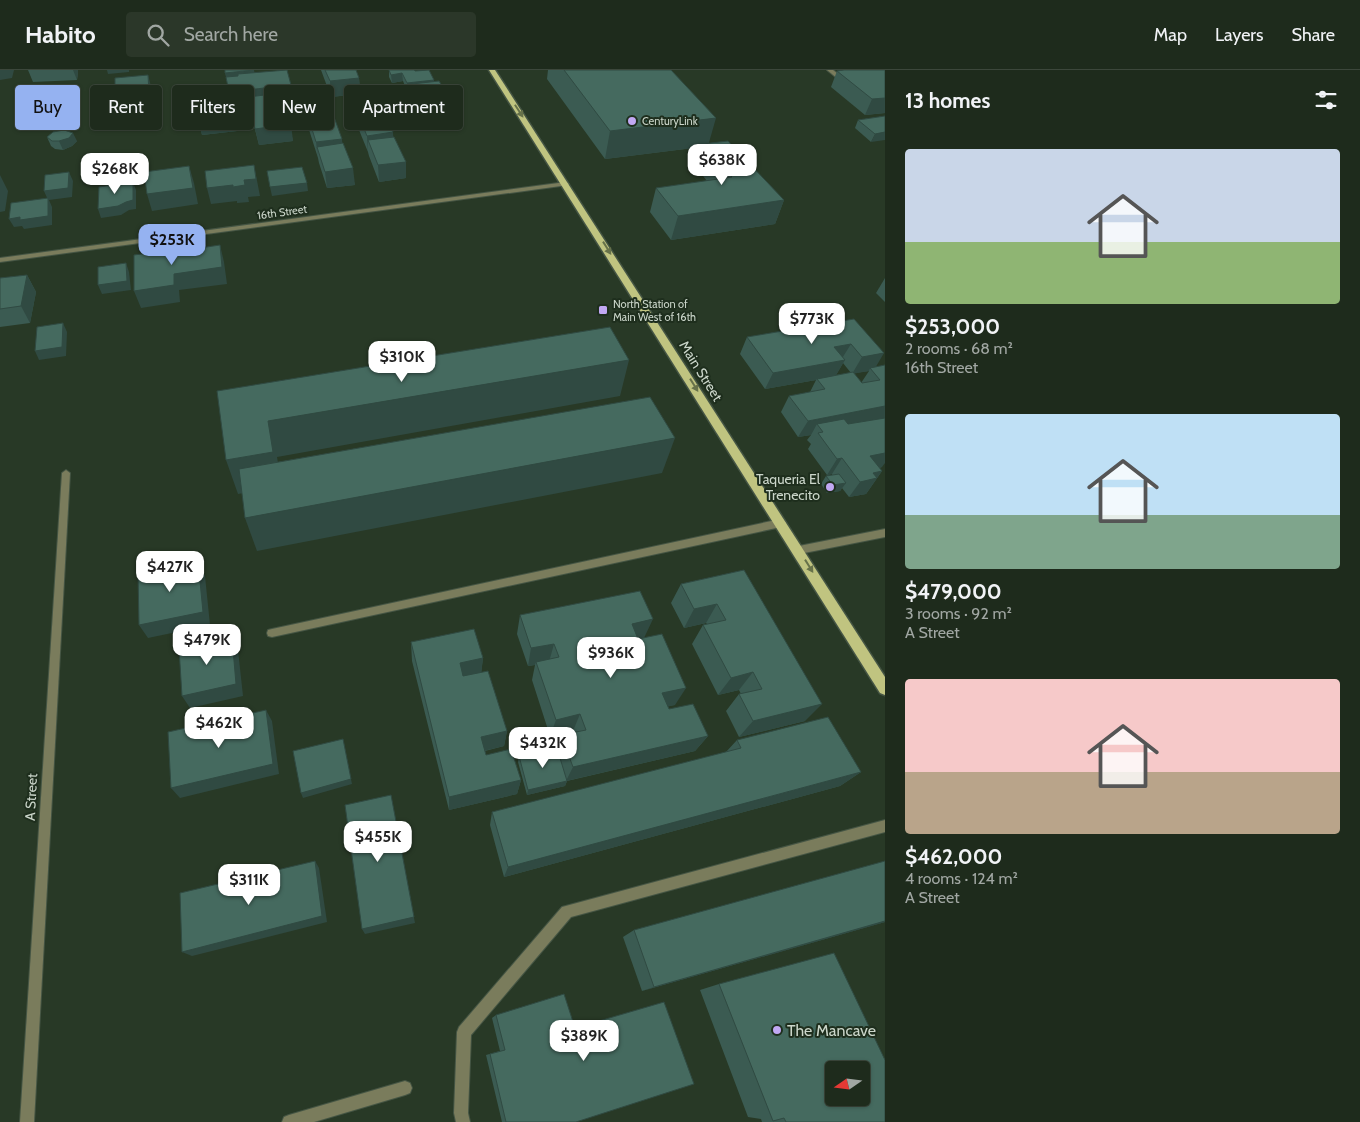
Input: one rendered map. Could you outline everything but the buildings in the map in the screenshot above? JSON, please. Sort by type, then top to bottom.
[{"type":"main road","name":"Main Street","points":[[492,70],[885,688]]},
{"type":"street","points":[[830,70],[846,83]]},
{"type":"street","name":"16th Street","points":[[0,260],[566,184]]},
{"type":"street","name":"A Street","points":[[27,1122],[66,473]]},
{"type":"street","points":[[272,633],[781,523]]},
{"type":"street","points":[[799,550],[885,533]]},
{"type":"street","points":[[463,1122],[461,1113],[464,1032],[567,912],[885,826]]},
{"type":"street","points":[[289,1122],[405,1088]]},
{"type":"place","name":"CenturyLink","points":[[632,121]]},
{"type":"place","name":"North Station of Main West of 16th","points":[[603,310]]},
{"type":"place","name":"Taqueria El Trenecito","points":[[830,487]]},
{"type":"place","name":"The Mancave","points":[[777,1030]]}]
